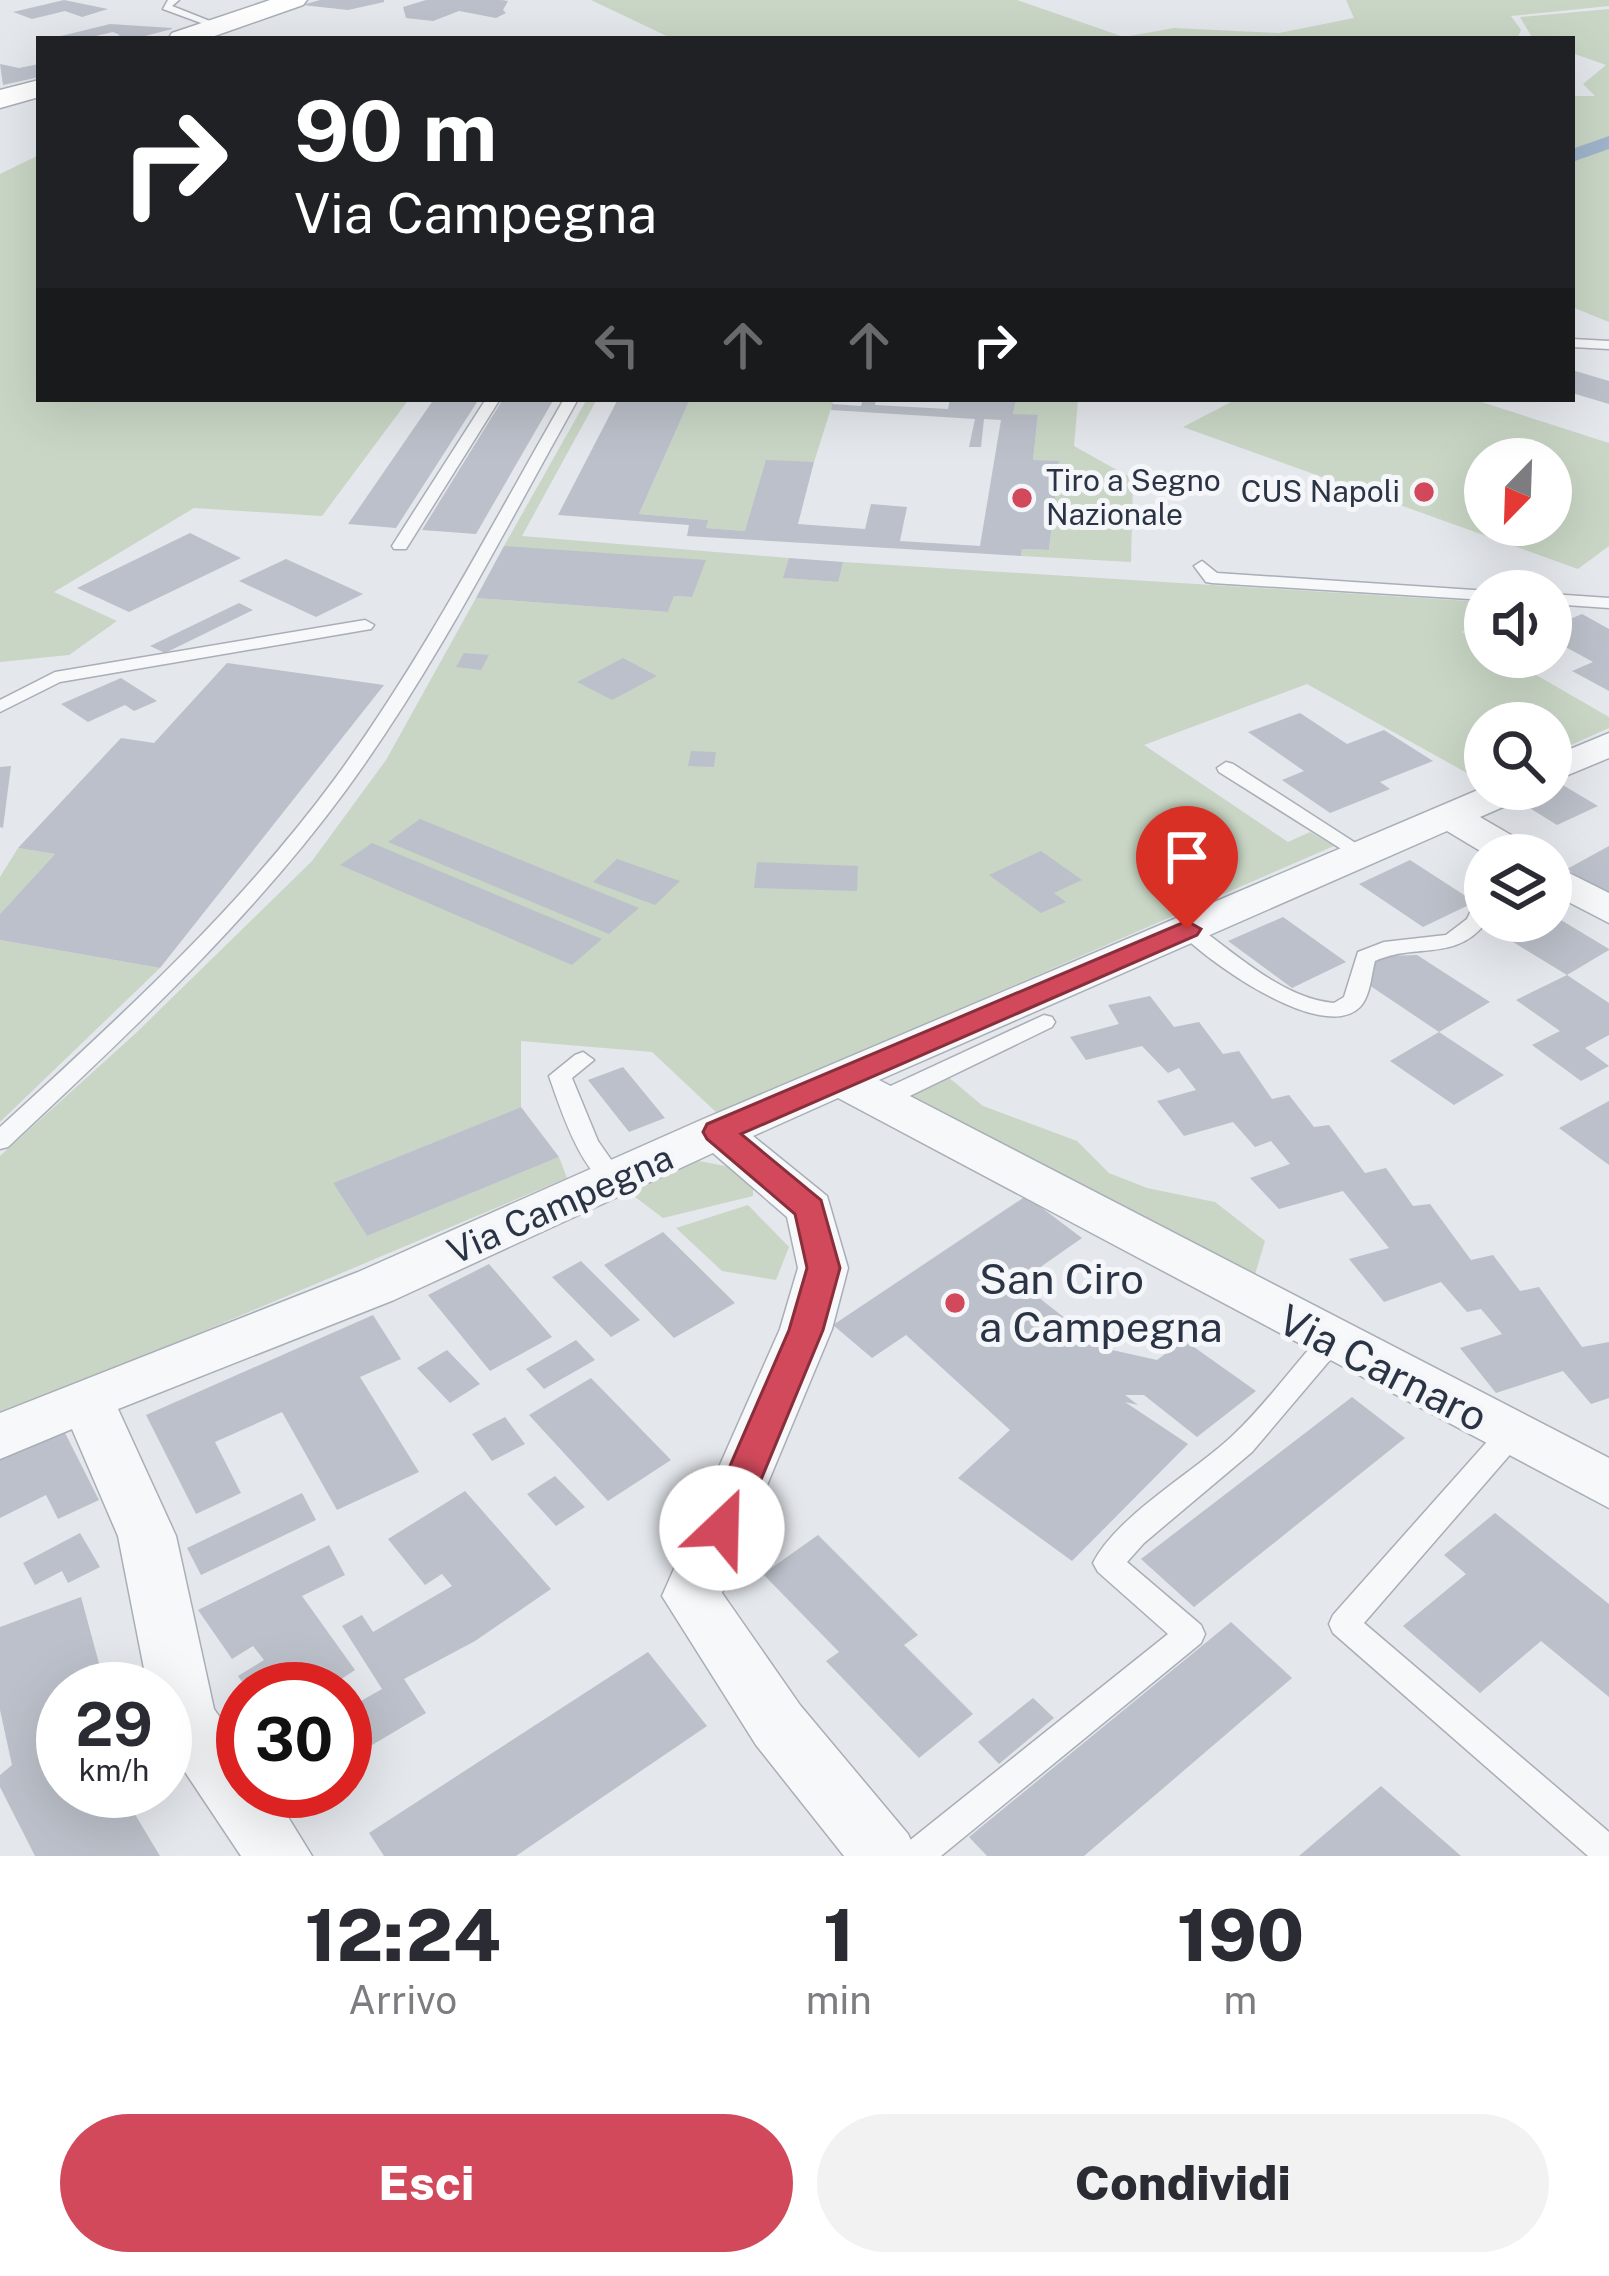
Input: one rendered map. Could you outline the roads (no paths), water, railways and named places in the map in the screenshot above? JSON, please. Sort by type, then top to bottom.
[{"type":"street","points":[[189,36],[294,0]]},
{"type":"street","points":[[0,99],[36,89]]},
{"type":"street","points":[[1572,762],[1609,745]]},
{"type":"street","name":"Via Campegna","points":[[0,1437],[376,1286],[718,1132],[860,1090],[1187,929],[1466,810]]},
{"type":"street","points":[[1450,817],[1480,834]]},
{"type":"street","points":[[1572,888],[1609,910]]},
{"type":"street","name":"Via Carnaro","points":[[860,1090],[1609,1485]]},
{"type":"street","points":[[718,1132],[810,1208],[823,1268],[806,1330],[691,1596],[778,1725],[884,1856]]},
{"type":"street","points":[[86,1399],[147,1535],[184,1719],[280,1856]]},
{"type":"lane","points":[[174,0],[166,7],[214,26]]},
{"type":"lane","points":[[1575,344],[1609,346]]},
{"type":"lane","points":[[400,546],[492,402]]},
{"type":"lane","points":[[0,1141],[195,955],[261,885],[333,792],[435,644],[569,402]]},
{"type":"lane","points":[[1207,572],[1464,593]]},
{"type":"lane","points":[[1572,600],[1609,603]]},
{"type":"lane","points":[[0,707],[55,677],[365,626]]},
{"type":"lane","points":[[1226,768],[1361,853]]},
{"type":"lane","points":[[1187,929],[1305,1008],[1339,1010],[1354,999],[1366,957],[1395,944],[1464,937]]},
{"type":"lane","points":[[860,1090],[1044,1022]]},
{"type":"lane","points":[[583,1060],[560,1076],[586,1144],[614,1181]]},
{"type":"lane","points":[[916,1856],[1190,1634],[1108,1562],[1134,1534],[1243,1444],[1332,1340]]},
{"type":"lane","points":[[1511,1434],[1344,1624],[1609,1853]]},
{"type":"waterway","points":[[1575,155],[1609,142]]},
{"type":"place","name":"CUS Napoli","points":[[1424,492]]},
{"type":"place","name":"Tiro a Segno Nazionale","points":[[1022,498]]},
{"type":"place","name":"San Ciro a Campegna","points":[[955,1303]]}]
